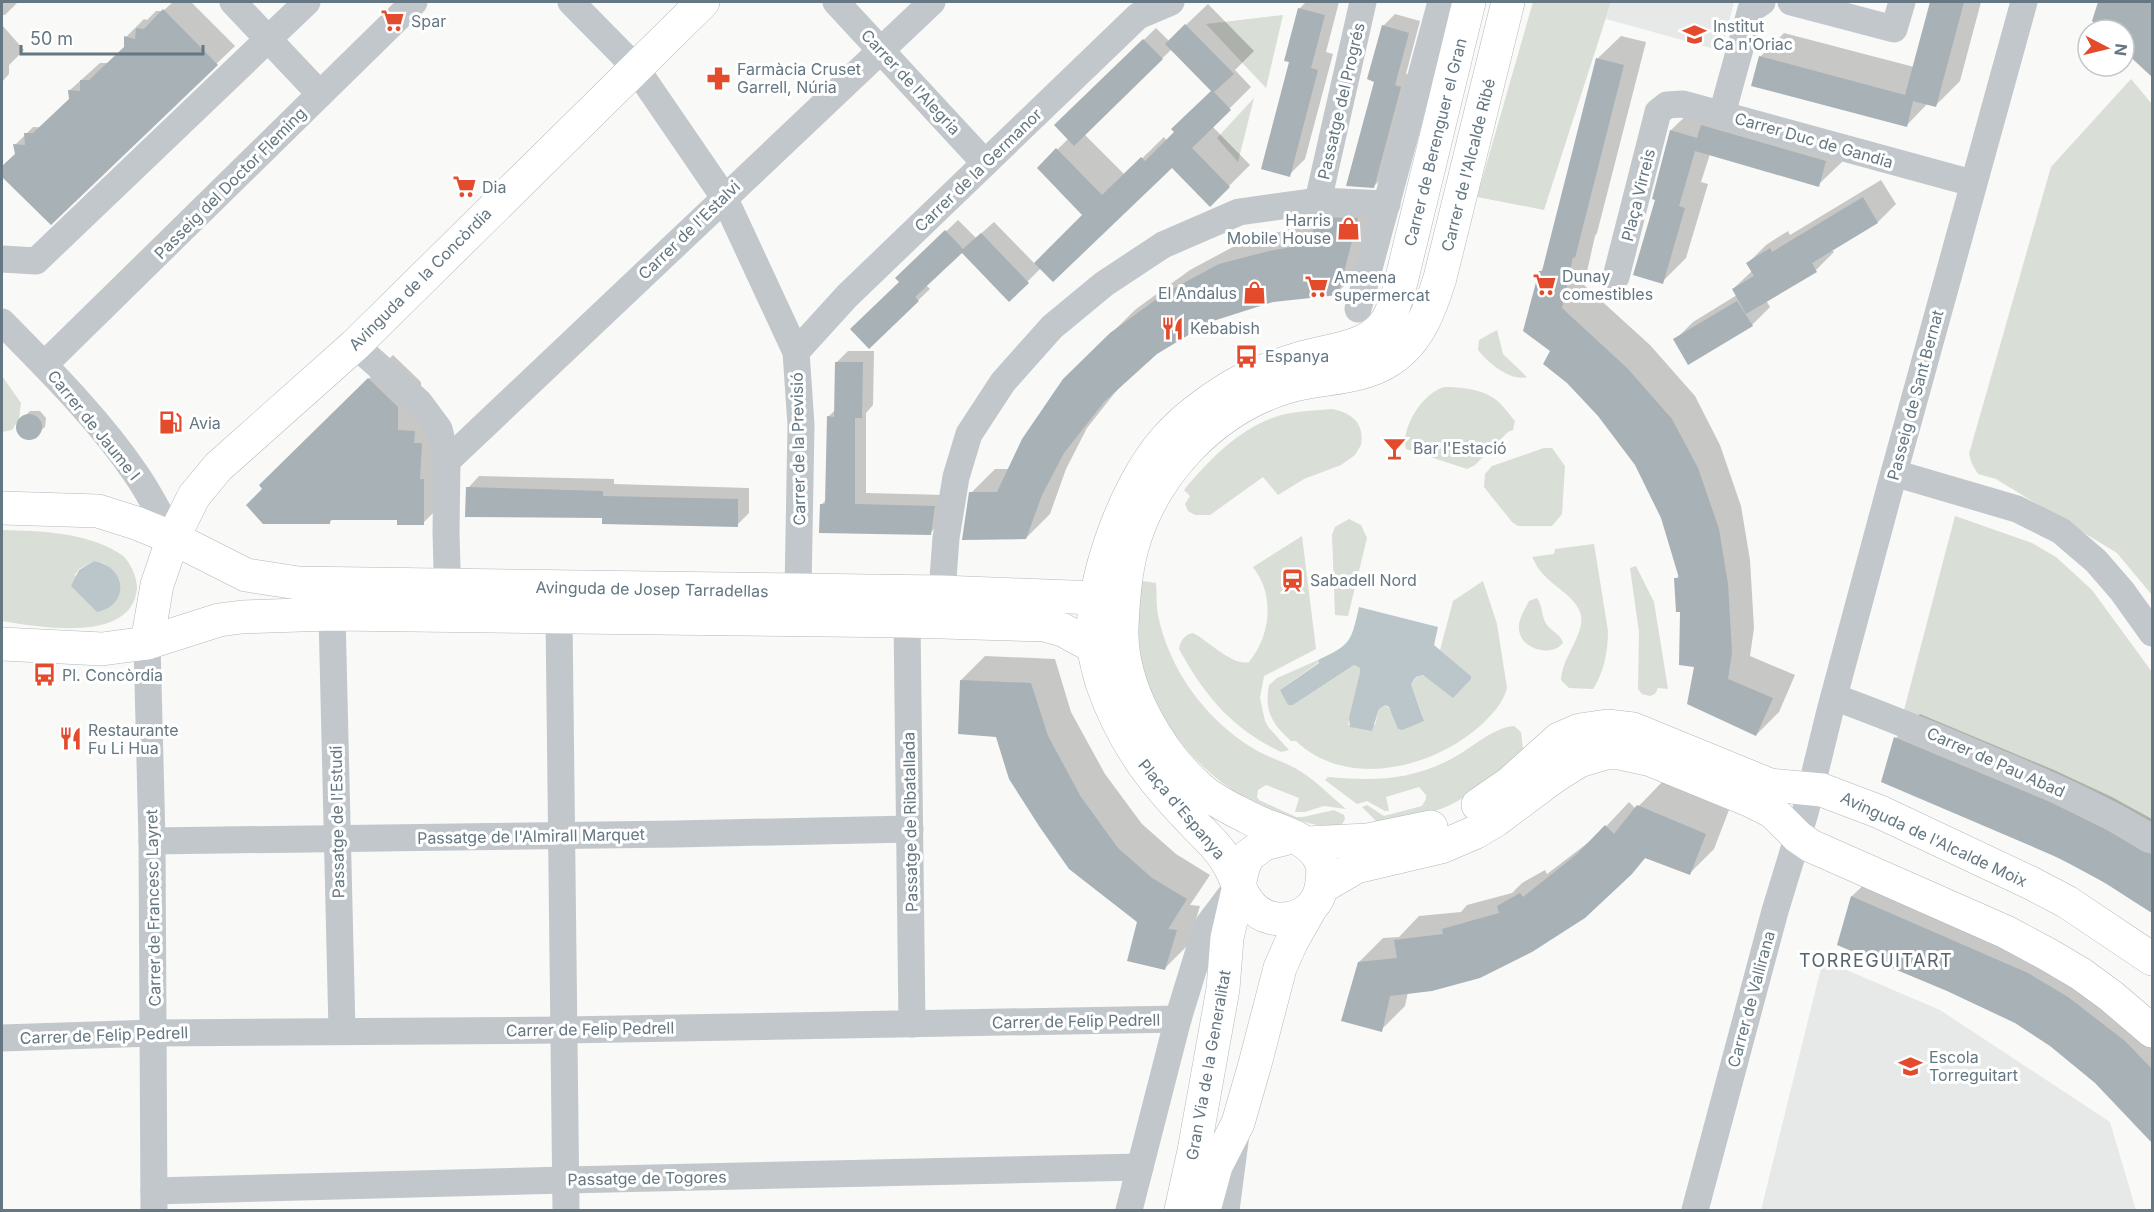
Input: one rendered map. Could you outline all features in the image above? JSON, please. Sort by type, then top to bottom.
[{"type":"main road","name":"Avinguda de la Concòrdia","points":[[147,643],[157,585],[173,538],[194,496],[218,467],[354,345],[703,2]]},
{"type":"main road","name":"Carrer de Berenguer el Gran","points":[[1097,598],[1102,571],[1131,493],[1162,442],[1186,419],[1235,384],[1269,369],[1368,338],[1383,326],[1393,310],[1469,2]]},
{"type":"main road","name":"Carrer de l'Alcalde Ribé","points":[[1228,807],[1204,793],[1170,756],[1150,725],[1130,680],[1108,640],[1132,545],[1149,504],[1164,479],[1182,455],[1202,435],[1230,414],[1262,396],[1302,383],[1359,373],[1379,366],[1411,343],[1433,300],[1440,278],[1508,5]]},
{"type":"main road","name":"Avinguda de Josep Tarradellas","points":[[2,508],[98,511],[173,538],[235,571],[268,580],[326,585],[559,617],[802,605],[942,592],[1097,598]]},
{"type":"main road","points":[[1097,598],[1114,617],[1108,640]]},
{"type":"main road","name":"Avinguda de Josep Tarradellas","points":[[2,644],[102,650],[147,643],[219,620],[332,614],[448,601],[802,605],[908,621],[1045,625],[1108,640]]},
{"type":"main road","name":"Plaça d'Espanya","points":[[1108,640],[1102,682],[1122,731],[1157,785],[1222,853],[1244,897],[1254,910],[1269,917],[1295,917],[1356,867],[1442,847],[1496,820],[1579,761],[1619,753],[1635,755],[1749,800],[1773,812],[1798,837]]},
{"type":"main road","name":"Avinguda de l'Alcalde Moix","points":[[1228,807],[1299,840],[1368,840],[1426,829],[1454,818],[1479,804],[1510,783],[1559,739],[1580,730],[1607,726],[1633,729],[1770,784],[1833,793],[1870,808],[2067,902],[2152,959]]},
{"type":"main road","points":[[1798,837],[1811,846],[2006,932],[2047,954],[2081,974],[2152,1031]]},
{"type":"main road","points":[[1299,840],[1317,855],[1323,865],[1315,899]]},
{"type":"main road","name":"Plaça d'Espanya","points":[[1239,885],[1248,856],[1264,844],[1299,840]]},
{"type":"main road","name":"Gran Via de la Generalitat","points":[[1181,1210],[1223,989],[1227,938],[1239,885]]},
{"type":"main road","name":"Gran Via de la Generalitat","points":[[1204,1210],[1216,1166],[1238,1123],[1280,968],[1315,899]]},
{"type":"street","points":[[233,2],[320,94]]},
{"type":"street","points":[[2,259],[36,261],[307,2]]},
{"type":"street","name":"Passeig del Doctor Fleming","points":[[45,364],[414,2]]},
{"type":"street","name":"Carrer de la Previsió","points":[[571,2],[635,67],[724,197],[796,352],[801,425],[802,605]]},
{"type":"street","name":"Carrer de l'Alegria","points":[[836,2],[985,163]]},
{"type":"street","name":"Carrer de l'Estalvi","points":[[447,461],[932,2]]},
{"type":"street","name":"Carrer de la Germanor","points":[[796,352],[847,296],[1138,16],[1171,2]]},
{"type":"street","name":"Passatge del Progrés","points":[[1318,201],[1363,2]]},
{"type":"street","points":[[1358,309],[1441,2]]},
{"type":"street","points":[[1722,114],[1751,9],[1762,2]]},
{"type":"street","points":[[1791,2],[1894,29],[1902,2]]},
{"type":"street","name":"Passeig de Sant Bernat","points":[[1812,789],[1834,698],[1972,183],[2024,2]]},
{"type":"street","name":"Carrer Duc de Gandia","points":[[1658,112],[1667,105],[1683,104],[1972,183]]},
{"type":"street","name":"Plaça Virreis","points":[[1616,277],[1658,112]]},
{"type":"street","points":[[942,592],[946,538],[956,477],[969,434],[1003,382],[1052,327],[1104,284],[1164,245],[1239,212],[1318,201],[1387,204]]},
{"type":"street","name":"Carrer de Jaume I","points":[[2,322],[45,364],[114,444],[137,475],[173,538]]},
{"type":"street","points":[[354,345],[418,402],[439,429],[447,461],[448,601]]},
{"type":"street","points":[[1894,473],[2017,509],[2061,531],[2096,561],[2122,591],[2152,633]]},
{"type":"street","name":"Passatge de l'Estudi","points":[[332,614],[342,1031]]},
{"type":"street","points":[[559,617],[566,1210]]},
{"type":"street","name":"Passatge de Ribatallada","points":[[908,621],[912,1024]]},
{"type":"street","name":"Carrer de Francesc Layret","points":[[147,643],[152,841],[154,1201]]},
{"type":"street","name":"Carrer de Pau Abad","points":[[1834,698],[1901,721],[2032,777],[2115,815],[2152,838]]},
{"type":"street","name":"Carrer de Vallirana","points":[[1695,1210],[1775,911],[1812,789]]},
{"type":"street","name":"Passatge de l'Almirall Marquet","points":[[152,841],[910,829]]},
{"type":"street","points":[[1130,1210],[1178,1019],[1208,925],[1239,885]]},
{"type":"street","name":"Carrer de Felip Pedrell","points":[[2,1038],[154,1033],[564,1030],[1178,1019]]},
{"type":"street","points":[[1167,1210],[1183,1152],[1201,1111]]},
{"type":"street","points":[[1226,1210],[1238,1123]]},
{"type":"street","name":"Passatge de Togores","points":[[154,1201],[566,1180],[1140,1167]]},
{"type":"shaded area","points":[[1533,2],[1611,2],[1544,210],[1477,197]]},
{"type":"shaded area","name":"Institut Ca n'Oriac","points":[[1611,2],[1734,2],[1722,51],[1606,19]]},
{"type":"shaded area","points":[[1283,15],[1266,88],[1206,24]]},
{"type":"shaded area","points":[[2131,79],[2152,104],[2152,595],[2117,553],[1996,479],[1978,474],[1969,454],[2051,167]]},
{"type":"shaded area","points":[[1254,98],[1238,162],[1217,138]]},
{"type":"shaded area","points":[[1497,330],[1503,354],[1527,377],[1514,377],[1507,374],[1493,365],[1478,350],[1479,340]]},
{"type":"shaded area","points":[[2,376],[21,403],[19,419],[12,430],[2,432]]},
{"type":"shaded area","points":[[1445,387],[1469,389],[1487,394],[1498,402],[1515,421],[1513,430],[1508,432],[1475,465],[1467,469],[1406,449],[1407,431],[1415,412],[1429,395]]},
{"type":"shaded area","points":[[1331,409],[1350,416],[1359,425],[1361,431],[1361,445],[1355,455],[1341,465],[1304,479],[1278,495],[1263,477],[1210,515],[1195,515],[1188,511],[1185,504],[1190,496],[1184,490],[1203,468],[1236,438],[1275,417],[1295,412]]},
{"type":"shaded area","points":[[1544,448],[1552,448],[1565,466],[1562,514],[1552,526],[1518,526],[1512,522],[1484,487],[1485,474],[1492,466]]},
{"type":"shaded area","points":[[1955,516],[2032,543],[2056,557],[2092,590],[2152,672],[2152,824],[1903,714]]},
{"type":"shaded area","points":[[1349,519],[1361,525],[1367,538],[1348,616],[1335,615],[1332,535],[1335,527]]},
{"type":"shaded area","points":[[2,530],[63,534],[109,547],[128,561],[134,574],[137,588],[132,606],[119,618],[102,625],[59,628],[2,621]],"holes":[[[94,561],[106,564],[74,576],[79,569]]]},
{"type":"shaded area","points":[[1302,536],[1316,649],[1264,676],[1260,698],[1265,721],[1289,750],[1281,752],[1263,743],[1221,709],[1199,682],[1179,649],[1183,638],[1193,633],[1228,657],[1236,661],[1249,662],[1262,640],[1267,615],[1265,590],[1253,567]]},
{"type":"shaded area","points":[[1594,544],[1608,631],[1606,653],[1603,669],[1593,689],[1569,688],[1561,680],[1562,673],[1579,632],[1580,613],[1571,598],[1548,580],[1532,557],[1554,554],[1555,549]]},
{"type":"shaded area","points":[[94,561],[113,571],[120,586],[115,602],[108,608],[97,612],[71,586],[79,570]]},
{"type":"shaded area","points":[[1636,566],[1654,602],[1668,689],[1658,688],[1655,694],[1650,696],[1642,694],[1638,689],[1639,632],[1630,568]]},
{"type":"shaded area","points":[[1136,580],[1156,583],[1158,615],[1163,635],[1181,674],[1205,708],[1237,737],[1260,752],[1300,771],[1346,809],[1324,806],[1305,812],[1295,812],[1299,798],[1266,785],[1258,790],[1259,800],[1296,817],[1334,810],[1344,815],[1345,819],[1341,826],[1307,823],[1274,812],[1249,800],[1225,785],[1203,767],[1184,746],[1167,723],[1144,672],[1138,644]]},
{"type":"shaded area","points":[[1483,581],[1497,624],[1507,688],[1503,699],[1493,713],[1462,740],[1439,753],[1415,762],[1390,768],[1365,769],[1340,765],[1317,756],[1296,741],[1291,741],[1274,723],[1269,710],[1269,685],[1277,678],[1318,660],[1319,662],[1280,690],[1293,705],[1354,665],[1360,668],[1360,672],[1348,725],[1375,725],[1379,709],[1385,705],[1391,710],[1423,717],[1411,684],[1417,677],[1422,675],[1427,677],[1471,676],[1440,650],[1453,601]]},
{"type":"shaded area","points":[[1537,598],[1545,622],[1563,643],[1558,648],[1537,649],[1525,642],[1521,636],[1519,625],[1522,614],[1529,601]]},
{"type":"shaded area","points":[[1359,607],[1438,627],[1434,645],[1471,676],[1471,679],[1453,698],[1423,675],[1416,677],[1411,684],[1424,721],[1402,730],[1398,729],[1389,707],[1385,705],[1379,709],[1372,731],[1350,727],[1349,718],[1360,672],[1360,668],[1354,665],[1293,705],[1288,705],[1280,690],[1319,663],[1318,660],[1348,641]]},
{"type":"shaded area","points":[[1514,726],[1521,732],[1523,749],[1506,765],[1488,781],[1458,801],[1415,817],[1381,826],[1362,807],[1367,805],[1384,816],[1422,806],[1426,795],[1419,787],[1386,797],[1389,811],[1385,811],[1367,801],[1357,804],[1325,780],[1328,777],[1392,778],[1422,771],[1453,758],[1498,730]]},
{"type":"shaded area","name":"Escola Torreguitart","points":[[1823,960],[1940,1010],[2110,1122],[2136,1210],[1761,1210]]},
{"type":"building","points":[[1930,2],[1964,2],[1936,107],[1913,101],[1907,127],[1751,86],[1759,56],[1905,95]]},
{"type":"building","points":[[2098,2],[2152,2],[2152,77],[2136,62],[2136,18],[2093,18]]},
{"type":"building","points":[[1298,8],[1325,15],[1311,68],[1318,70],[1290,177],[1261,169],[1289,62],[1284,61]]},
{"type":"building","points":[[163,9],[218,65],[51,225],[2,177],[2,166],[15,154],[13,144],[25,145],[24,133],[33,133],[69,99],[68,90],[80,91],[80,80],[89,80],[124,47],[124,36],[135,39],[136,28],[144,29]]},
{"type":"building","points":[[1185,24],[1234,74],[1214,92],[1231,110],[1192,148],[1230,187],[1210,207],[1172,168],[1053,282],[1034,263],[1082,215],[1037,168],[1056,148],[1102,195],[1141,157],[1145,161],[1174,132],[1171,129],[1211,91],[1165,44]]},
{"type":"building","points":[[1382,25],[1409,33],[1395,85],[1401,87],[1374,188],[1346,186],[1374,82],[1367,79]]},
{"type":"building","points":[[1143,39],[1163,59],[1074,146],[1054,125]]},
{"type":"building","points":[[1596,58],[1624,65],[1575,258],[1573,257],[1562,308],[1627,368],[1672,419],[1698,468],[1719,529],[1728,584],[1732,652],[1728,679],[1773,698],[1756,736],[1687,704],[1694,667],[1679,665],[1680,612],[1676,612],[1674,578],[1679,578],[1661,518],[1635,465],[1598,416],[1567,383],[1543,364],[1550,351],[1523,331],[1539,271],[1542,271]]},
{"type":"building","points":[[1701,125],[1826,161],[1819,187],[1695,151],[1679,206],[1685,208],[1663,284],[1633,275],[1655,200],[1652,199],[1670,130],[1697,138]]},
{"type":"building","points":[[1863,197],[1878,223],[1812,263],[1817,272],[1746,314],[1732,289],[1754,276],[1746,263],[1770,248],[1772,252]]},
{"type":"building","points":[[1317,217],[1358,218],[1338,295],[1273,302],[1210,322],[1157,354],[1104,402],[1064,453],[1042,495],[1026,539],[962,540],[969,492],[997,492],[1022,439],[1063,379],[1110,333],[1165,293],[1219,264],[1269,251],[1309,244]]},
{"type":"building","points":[[945,230],[963,249],[981,233],[1029,283],[1009,302],[962,253],[915,297],[919,301],[869,349],[850,329],[899,282],[895,278]]},
{"type":"building","points":[[1737,301],[1753,326],[1688,365],[1673,339]]},
{"type":"building","points":[[835,362],[863,362],[862,418],[855,418],[855,504],[935,506],[931,535],[819,533],[820,504],[825,504],[827,416],[834,417]]},
{"type":"building","points":[[368,378],[398,407],[398,430],[415,431],[414,443],[422,443],[420,479],[424,479],[424,525],[397,525],[397,520],[330,520],[330,524],[263,524],[246,505],[262,489],[259,485]]},
{"type":"building","points":[[29,414],[38,418],[42,427],[38,436],[29,440],[20,436],[16,427],[20,418]]},
{"type":"building","points":[[466,487],[603,491],[603,496],[738,499],[738,527],[602,524],[602,518],[465,517]]},
{"type":"building","points":[[960,680],[1031,683],[1048,736],[1081,797],[1118,848],[1152,878],[1187,899],[1168,929],[1177,930],[1165,970],[1127,961],[1137,922],[1069,869],[1009,779],[996,737],[958,734]]},
{"type":"building","points":[[1894,737],[2050,802],[2107,830],[2144,852],[2152,854],[2152,913],[2107,884],[2059,858],[1881,782]]},
{"type":"building","points":[[1637,805],[1706,834],[1690,875],[1645,858],[1632,874],[1585,918],[1532,952],[1480,978],[1432,991],[1390,996],[1382,1032],[1341,1021],[1358,962],[1397,958],[1394,940],[1443,934],[1442,929],[1499,913],[1497,906],[1520,893],[1523,897],[1577,854],[1605,825],[1614,834]]},
{"type":"building","points":[[1851,896],[2028,973],[2068,997],[2125,1041],[2152,1069],[2152,1143],[2095,1083],[2050,1046],[2015,1023],[1947,991],[1837,945]]},
{"type":"place","name":"Spar","points":[[393,21]]},
{"type":"place","name":"Institut Ca n'Oriac","points":[[1695,35]]},
{"type":"place","name":"Farmàcia Cruset Garrell, Núria","points":[[719,78]]},
{"type":"place","name":"Dia","points":[[464,187]]},
{"type":"place","name":"Harris Mobile House","points":[[1349,229]]},
{"type":"place","name":"Dunay comestibles","points":[[1544,285]]},
{"type":"place","name":"Ameena supermercat","points":[[1316,286]]},
{"type":"place","name":"El Andalus","points":[[1255,293]]},
{"type":"place","name":"Kebabish","points":[[1172,328]]},
{"type":"place","name":"Espanya","points":[[1247,356]]},
{"type":"place","name":"Avia","points":[[171,423]]},
{"type":"place","name":"Bar l'Estació","points":[[1395,448]]},
{"type":"place","name":"Sabadell Nord","points":[[1292,580]]},
{"type":"place","name":"Pl. Concòrdia","points":[[44,675]]},
{"type":"place","name":"Restaurante Fu Li Hua","points":[[70,739]]},
{"type":"place","name":"Escola Torreguitart","points":[[1911,1066]]},
{"type":"district","name":"TORREGUITART","points":[[1876,961]]}]
